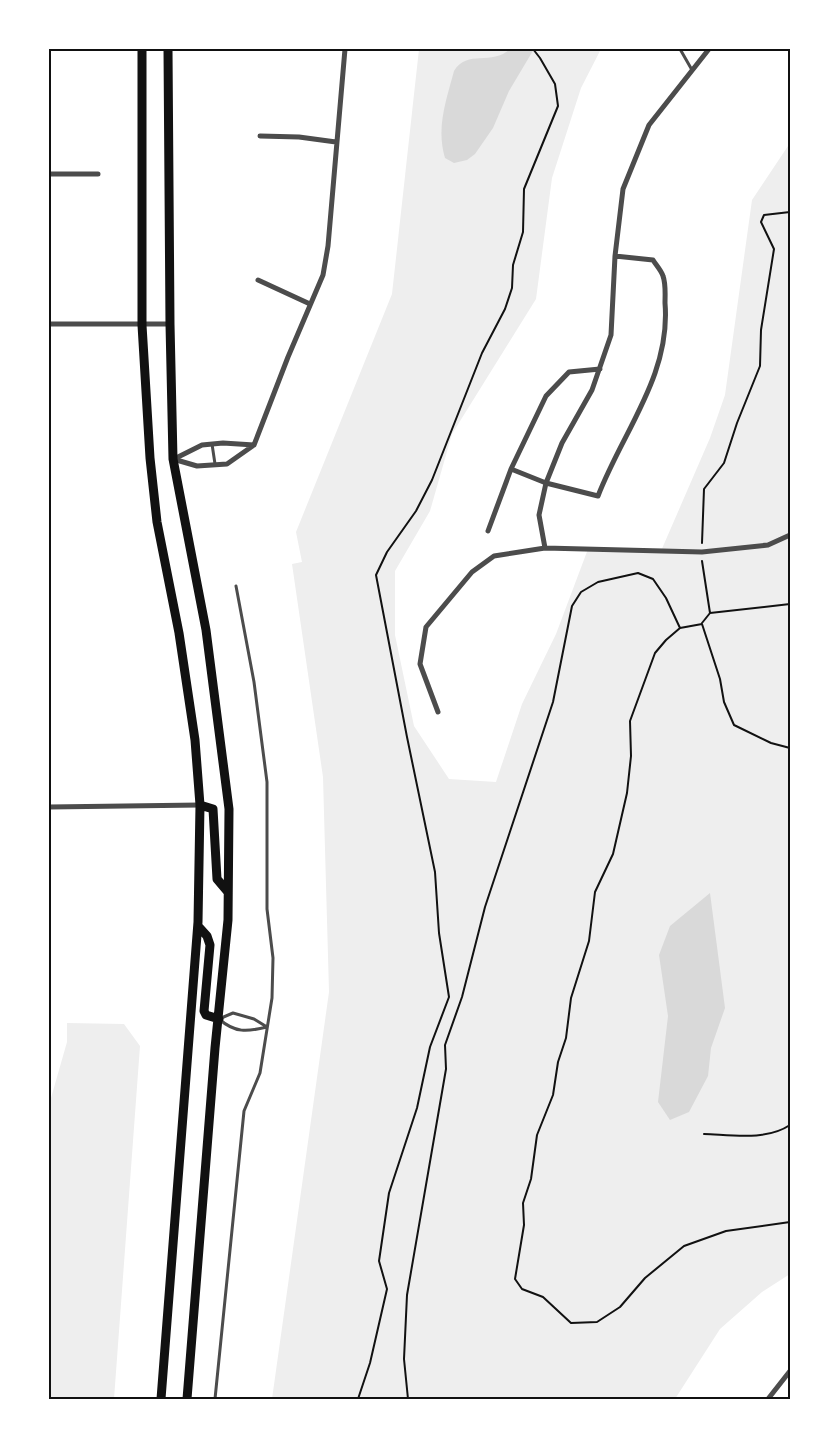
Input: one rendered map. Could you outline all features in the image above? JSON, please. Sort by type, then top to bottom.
[{"type":"main road","points":[[142,49],[142,325],[157,522],[180,633],[195,740],[200,805],[198,926],[162,1399]]},
{"type":"main road","points":[[168,49],[170,324],[174,459],[206,630],[228,809],[228,920],[218,1019],[187,1399]]},
{"type":"main road","points":[[200,805],[213,809],[217,879],[228,892]]},
{"type":"main road","points":[[198,926],[207,936],[210,945],[204,1010],[206,1015],[218,1019]]},
{"type":"street","points":[[174,459],[197,466],[227,464],[254,445],[323,275],[328,246],[345,49]]},
{"type":"street","points":[[545,548],[539,514],[546,483],[562,443],[592,390],[612,335],[615,256],[623,189],[649,125],[709,49]]},
{"type":"street","points":[[260,136],[299,137],[336,142]]},
{"type":"street","points":[[49,174],[98,174]]},
{"type":"street","points":[[511,469],[546,483],[598,496],[607,472],[643,404],[658,367],[667,325],[663,277],[653,260],[615,256]]},
{"type":"street","points":[[258,280],[310,304]]},
{"type":"street","points":[[49,324],[170,324]]},
{"type":"street","points":[[488,531],[511,469],[546,396],[569,372],[600,369]]},
{"type":"street","points":[[174,459],[202,445],[254,445]]},
{"type":"street","points":[[438,712],[420,664],[426,628],[472,572],[494,556],[545,548],[702,552],[768,545],[790,534]]},
{"type":"street","points":[[49,807],[200,805]]},
{"type":"street","points":[[768,1399],[790,1371]]},
{"type":"lane","points":[[680,49],[692,71]]},
{"type":"lane","points":[[212,444],[216,465]]},
{"type":"lane","points":[[215,1399],[244,1111],[260,1073],[272,998],[273,958],[267,909],[267,782],[254,682],[236,586]]},
{"type":"lane","points":[[233,1013],[254,1019],[267,1027],[253,1031],[230,1029],[218,1019],[233,1013]]},
{"type":"path","points":[[790,212],[764,215],[761,222],[774,249],[761,330],[760,366],[737,423],[724,463],[704,489],[702,566],[710,613],[702,624],[680,628],[655,653],[630,721],[631,756],[627,792],[613,854],[595,892],[589,941],[571,998],[566,1038],[558,1062],[553,1095],[544,1113],[537,1135],[531,1179],[523,1203],[524,1225],[515,1279],[522,1288],[543,1297],[571,1323],[597,1322],[620,1307],[645,1278],[684,1246],[726,1231],[790,1222]]},
{"type":"path","points":[[408,1399],[404,1359],[407,1295],[446,1069],[445,1045],[462,997],[496,872],[531,773],[553,702],[572,606],[582,592],[598,582],[638,573],[653,579],[666,598],[680,628]]},
{"type":"path","points":[[710,613],[790,604]]},
{"type":"path","points":[[702,624],[720,679],[724,702],[734,725],[771,743],[790,748]]},
{"type":"path","points":[[704,1134],[763,1135],[780,1132],[790,1125]]},
{"type":"shaded area","points":[[419,49],[601,49],[581,88],[552,178],[536,299],[452,434],[430,511],[395,571],[395,635],[414,726],[449,779],[496,782],[522,704],[556,634],[588,549],[661,551],[710,438],[725,395],[752,200],[790,143],[790,1274],[762,1292],[720,1329],[675,1399],[272,1399],[329,992],[323,777],[292,564],[302,562],[296,532],[392,294]]},
{"type":"shaded area","points":[[510,49],[534,49],[509,91],[493,128],[475,154],[467,160],[454,163],[445,158],[441,136],[443,114],[454,71],[459,64],[466,61],[495,57]]},
{"type":"shaded area","points":[[710,893],[725,1008],[711,1048],[708,1076],[689,1112],[670,1120],[658,1102],[668,1016],[659,955],[670,926]]},
{"type":"shaded area","points":[[67,1023],[124,1024],[140,1046],[114,1399],[49,1399],[49,1105],[67,1042]]}]
